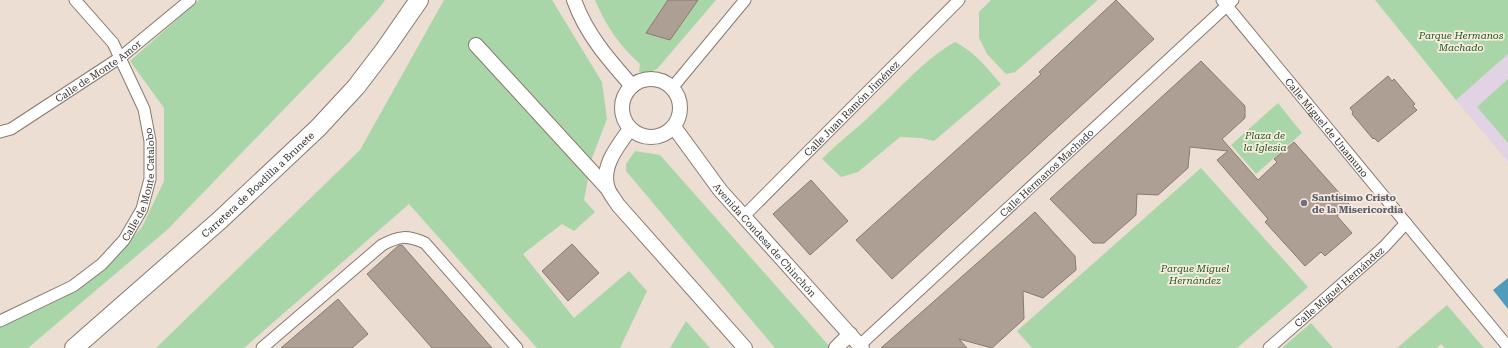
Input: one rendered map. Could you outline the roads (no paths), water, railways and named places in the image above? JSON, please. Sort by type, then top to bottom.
[{"type":"main road","name":"Carretera de Boadilla a Brunete","points":[[74,348],[220,220],[318,128],[356,87],[386,49],[418,0]]},
{"type":"street","name":"Calle de Monte Catalobo","points":[[0,321],[73,286],[102,264],[124,240],[142,210],[150,179],[150,141],[144,109],[113,43],[75,0]]},
{"type":"street","name":"Calle de Monte Amor","points":[[0,132],[11,129],[120,57],[190,0]]},
{"type":"street","points":[[574,0],[579,14],[591,36],[632,86]]},
{"type":"street","points":[[672,88],[745,0]]},
{"type":"street","name":"Calle Juan Ramón Jiménez","points":[[744,216],[959,0]]},
{"type":"street","name":"Calle Miguel de Unamuno","points":[[1227,2],[1508,347]]},
{"type":"street","name":"Calle Hermanos Machado","points":[[860,347],[1227,2]]},
{"type":"street","points":[[476,45],[608,189],[618,205],[746,348]]},
{"type":"street","points":[[657,79],[672,88],[677,94],[680,107],[678,119],[674,127],[664,134],[652,138],[636,134],[630,129],[624,121],[622,111],[624,98],[632,86],[640,81],[657,79]]},
{"type":"street","name":"Avenida Condesa de Chinchón","points":[[674,127],[720,190],[860,347]]},
{"type":"street","points":[[608,189],[606,175],[611,156],[630,129]]},
{"type":"street","name":"Calle Miguel Hernández","points":[[1269,348],[1384,247],[1406,223]]},
{"type":"street","points":[[262,348],[382,245],[393,239],[410,237],[424,243],[517,348]]},
{"type":"street","points":[[836,348],[850,334]]},
{"type":"water","points":[[1508,278],[1508,309],[1493,290]]},
{"type":"place","name":"Santísimo Cristo de la Misericordia","points":[[1304,203]]},
{"type":"park label","name":"Parque Hermanos Machado","points":[[1461,40]]},
{"type":"park label","name":"Plaza de la Iglesia","points":[[1265,140]]},
{"type":"park label","name":"Parque Miguel Hernández","points":[[1195,274]]}]
